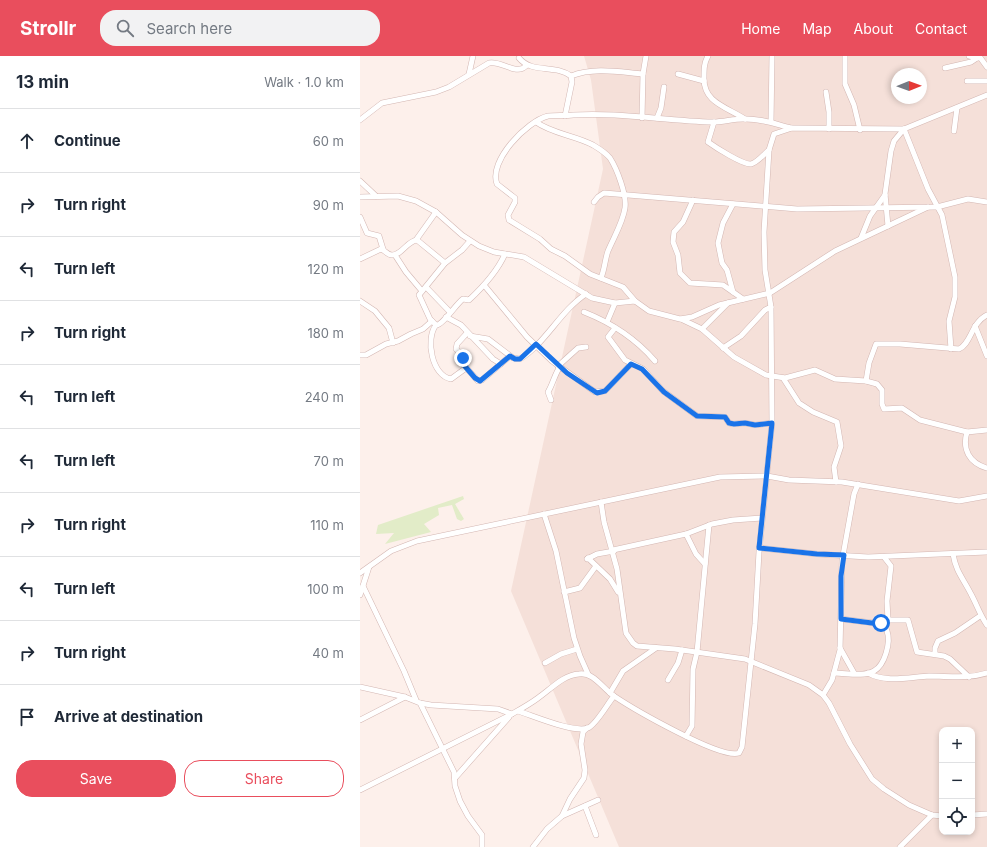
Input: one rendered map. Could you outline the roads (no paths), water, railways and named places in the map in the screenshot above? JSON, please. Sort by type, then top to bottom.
[{"type":"street","points":[[469,74],[472,56]]},
{"type":"street","points":[[642,118],[643,74],[646,56]]},
{"type":"street","points":[[708,56],[704,64],[704,81],[708,94],[718,105],[745,119]]},
{"type":"street","points":[[771,122],[772,56]]},
{"type":"street","points":[[845,56],[845,84],[854,105],[860,130]]},
{"type":"street","points":[[969,56],[979,57],[987,67]]},
{"type":"street","points":[[945,68],[971,62],[979,57]]},
{"type":"street","points":[[519,58],[526,66]]},
{"type":"street","points":[[360,120],[382,103],[436,92],[492,62],[517,69],[522,69],[526,66],[556,70],[571,76],[583,71],[596,70],[643,74]]},
{"type":"street","points":[[678,74],[704,81]]},
{"type":"street","points":[[565,116],[572,82],[571,76]]},
{"type":"street","points":[[966,81],[987,81]]},
{"type":"street","points":[[657,118],[661,108],[664,87]]},
{"type":"street","points":[[826,92],[829,112],[829,129]]},
{"type":"street","points":[[987,95],[904,129],[860,130],[792,128],[771,122],[745,119],[714,122],[602,114],[547,116],[536,122],[513,142],[496,166],[495,176],[497,184],[516,199],[508,218],[515,225],[536,237],[551,249],[566,256],[590,274],[623,286],[635,301],[649,311],[680,319],[702,329],[741,362],[772,378],[782,378],[812,370],[834,379],[866,381],[877,384],[881,388],[882,404],[884,409],[902,408],[920,420],[967,432],[987,430]]},
{"type":"street","points":[[954,131],[957,108]]},
{"type":"street","points":[[536,122],[547,129],[591,144],[610,158],[624,195],[625,210],[608,252],[601,278]]},
{"type":"street","points":[[714,122],[708,142],[736,159],[746,163],[752,163],[769,150]]},
{"type":"street","points":[[544,514],[556,551],[577,649],[588,674],[612,694],[686,736],[723,752],[735,755],[739,753],[742,747],[751,661],[759,548],[772,423],[771,308],[770,293],[765,270],[765,206],[769,150],[774,134],[792,128]]},
{"type":"street","points":[[888,226],[885,194],[893,144],[904,129]]},
{"type":"street","points":[[904,129],[908,142],[942,215],[955,277],[955,297],[949,322],[952,349]]},
{"type":"street","points":[[360,181],[376,196]]},
{"type":"street","points":[[594,202],[601,194],[797,209],[937,207],[968,199],[987,202]]},
{"type":"street","points":[[862,238],[870,216],[885,194]]},
{"type":"street","points":[[360,197],[376,196],[407,198],[436,212],[470,241],[486,249],[505,254],[524,256],[586,294],[603,302],[615,303],[635,301]]},
{"type":"street","points":[[693,200],[683,222],[673,234],[673,245],[678,255],[680,273],[690,283],[719,284],[743,299]]},
{"type":"street","points":[[732,204],[723,223],[718,244],[722,263],[727,270],[733,292]]},
{"type":"street","points":[[680,319],[692,317],[713,307],[770,293],[822,259],[862,238],[928,207]]},
{"type":"street","points":[[360,218],[367,233],[379,236],[383,249],[389,255],[394,254],[416,240],[436,212]]},
{"type":"street","points":[[416,240],[420,241],[444,263]]},
{"type":"street","points":[[470,241],[462,250],[444,263],[419,296],[434,323],[440,325],[458,302],[463,299],[469,300],[496,270],[505,254]]},
{"type":"street","points":[[360,259],[383,249]]},
{"type":"street","points":[[394,254],[406,272],[456,324],[459,324],[493,359],[501,364]]},
{"type":"street","points":[[484,285],[536,344],[559,367],[597,393],[605,391],[631,364]]},
{"type":"street","points":[[468,334],[488,339],[510,356],[515,359],[520,359],[536,344],[567,308],[586,294]]},
{"type":"street","points":[[360,301],[375,311],[389,328],[393,343]]},
{"type":"street","points":[[607,322],[615,303]]},
{"type":"street","points":[[702,329],[728,303]]},
{"type":"street","points":[[723,348],[741,336],[765,310],[771,308]]},
{"type":"street","points":[[584,312],[607,322],[637,341],[655,362]]},
{"type":"street","points":[[866,381],[869,363],[876,344],[900,344],[958,349],[965,345],[975,326],[981,318],[987,315]]},
{"type":"street","points":[[360,355],[366,355],[375,349],[393,343],[434,323]]},
{"type":"street","points":[[434,323],[431,332],[430,346],[440,372],[446,378],[451,379],[466,368]]},
{"type":"street","points":[[975,326],[987,356]]},
{"type":"street","points":[[615,328],[608,337],[620,354],[631,364],[642,369],[664,392],[697,416],[725,417],[729,423],[734,424],[745,423],[755,425],[772,423]]},
{"type":"street","points":[[468,334],[456,347],[462,355],[463,363],[466,368],[477,380],[480,381],[510,356]]},
{"type":"street","points":[[551,400],[548,392],[553,384],[559,367],[578,348],[586,347]]},
{"type":"street","points":[[782,378],[799,403],[812,412],[837,422],[841,446],[834,467],[836,482]]},
{"type":"street","points":[[967,432],[965,444],[970,458],[973,462],[987,468]]},
{"type":"street","points":[[360,573],[390,551],[416,542],[708,479],[767,476],[789,480],[836,482],[858,484],[959,501],[987,496]]},
{"type":"street","points":[[823,695],[834,673],[840,648],[841,576],[854,494],[858,484]]},
{"type":"street","points":[[601,502],[606,530],[613,550],[626,633],[630,640],[637,646],[682,650],[751,661],[809,685],[823,695],[839,720],[850,744],[872,779],[884,789],[909,805],[932,815],[939,816]]},
{"type":"street","points":[[620,595],[610,579],[587,558],[613,550],[686,534],[709,525],[733,520],[762,518]]},
{"type":"street","points":[[686,736],[692,726],[693,669],[697,652],[709,525]]},
{"type":"street","points":[[686,534],[696,554],[705,564]]},
{"type":"street","points":[[759,548],[817,554],[884,557],[987,552]]},
{"type":"street","points":[[953,554],[956,568],[970,591],[980,616],[987,625]]},
{"type":"street","points":[[884,557],[891,566],[887,605],[888,620]]},
{"type":"street","points":[[360,595],[369,566]]},
{"type":"street","points":[[564,592],[580,588],[596,566]]},
{"type":"street","points":[[363,586],[418,701],[444,748],[454,772],[455,786],[462,804],[482,835],[482,847]]},
{"type":"street","points":[[935,654],[935,648],[938,641],[955,633],[980,616]]},
{"type":"street","points":[[841,619],[878,623],[888,620],[909,620],[917,652],[935,654],[950,659],[969,677]]},
{"type":"street","points":[[834,673],[868,673],[874,671],[881,665],[888,644],[888,632],[878,623]]},
{"type":"street","points":[[562,816],[585,776],[580,744],[583,732],[595,721],[612,694],[623,671],[656,648]]},
{"type":"street","points":[[840,648],[854,673]]},
{"type":"street","points":[[545,663],[561,654],[577,649]]},
{"type":"street","points":[[668,680],[678,663],[682,650]]},
{"type":"street","points":[[868,673],[881,678],[969,677],[987,673]]},
{"type":"street","points":[[361,788],[511,715],[565,678],[578,674],[588,674]]},
{"type":"street","points":[[360,687],[406,697],[431,705],[498,709],[511,715]]},
{"type":"street","points":[[360,720],[406,697]]},
{"type":"street","points":[[518,711],[565,727],[587,728]]},
{"type":"street","points":[[455,778],[511,715]]},
{"type":"street","points":[[533,847],[547,829],[562,816],[598,800]]},
{"type":"street","points":[[585,806],[596,834]]},
{"type":"street","points":[[975,815],[987,814]]},
{"type":"street","points":[[900,847],[932,815]]}]
